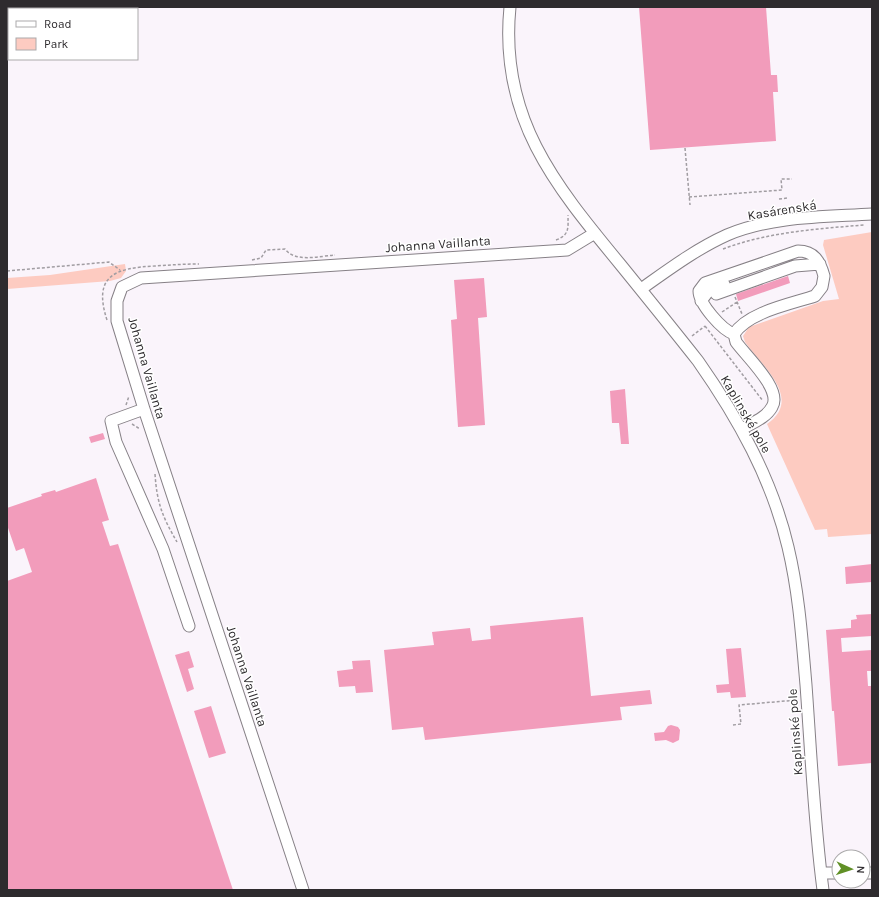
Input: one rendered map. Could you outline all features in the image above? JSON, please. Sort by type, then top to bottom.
[{"type":"street","name":"Kaplinské pole","points":[[510,7],[508,44],[514,88],[537,152],[560,188],[595,234],[698,361],[742,429],[768,485],[788,546],[800,611],[820,874],[823,890]]},
{"type":"street","name":"Kasárenská","points":[[641,289],[707,245],[728,235],[773,222],[872,214]]},
{"type":"street","name":"Johanna Vaillanta","points":[[303,890],[144,410],[117,321],[117,301],[122,287],[141,278],[567,250],[595,234]]},
{"type":"street","points":[[734,334],[745,321],[815,296],[819,292],[824,276],[818,260],[811,253],[798,251],[705,283],[699,291],[703,304],[723,328],[734,334],[736,342],[771,387],[775,397],[771,410],[759,420],[742,429]]},
{"type":"street","points":[[703,304],[717,293],[795,266],[818,260]]},
{"type":"street","points":[[144,410],[111,421],[116,442],[163,549],[189,626]]},
{"type":"street","points":[[820,874],[831,873]]},
{"type":"path","points":[[686,148],[690,205]]},
{"type":"path","points":[[689,197],[782,190],[781,179],[792,179]]},
{"type":"path","points":[[778,199],[788,198]]},
{"type":"path","points":[[554,241],[564,237],[570,228],[568,215],[576,209]]},
{"type":"path","points":[[718,250],[761,237],[802,230],[864,225]]},
{"type":"path","points":[[245,261],[261,258],[266,250],[285,249],[289,255],[295,257],[342,254]]},
{"type":"path","points":[[7,271],[109,262],[121,270]]},
{"type":"path","points":[[107,322],[103,307],[102,295],[105,284],[112,275],[121,270],[132,267],[200,264]]},
{"type":"path","points":[[732,288],[745,321]]},
{"type":"path","points":[[692,336],[704,326],[764,402]]},
{"type":"path","points":[[130,395],[126,404],[132,424],[144,433]]},
{"type":"path","points":[[154,468],[156,497],[164,519],[179,545]]},
{"type":"path","points":[[733,725],[741,724],[739,705],[807,699]]},
{"type":"green space","points":[[872,232],[872,534],[828,537],[827,529],[815,530],[767,424],[777,414],[781,404],[781,393],[769,371],[745,342],[743,336],[749,327],[823,301],[839,299],[823,245],[824,240]]},
{"type":"green space","points":[[125,264],[126,271],[121,278],[110,281],[7,289],[7,278],[50,275]]},
{"type":"building","points":[[639,7],[766,7],[771,75],[777,75],[778,92],[773,92],[776,141],[650,150]]},
{"type":"building","points":[[788,276],[790,283],[738,301],[736,294]]},
{"type":"building","points":[[484,278],[487,317],[478,318],[485,425],[458,427],[451,320],[457,319],[454,280]]},
{"type":"building","points":[[625,389],[629,444],[621,444],[619,423],[612,423],[610,391]]},
{"type":"building","points":[[103,433],[105,439],[91,443],[89,437]]},
{"type":"building","points":[[96,478],[109,520],[102,522],[110,546],[118,544],[233,890],[7,890],[7,581],[32,572],[24,548],[16,551],[7,525],[7,508],[42,496],[41,494],[55,490],[56,492]]},
{"type":"building","points":[[872,564],[872,582],[846,584],[845,567]]},
{"type":"building","points":[[872,614],[872,636],[841,638],[842,652],[872,650],[872,671],[867,671],[868,686],[872,686],[872,763],[838,766],[826,630],[851,628],[851,620],[857,619],[856,615]]},
{"type":"building","points":[[583,617],[591,696],[650,690],[652,704],[620,707],[622,720],[425,740],[423,727],[392,730],[384,650],[434,645],[432,632],[470,628],[472,641],[491,639],[490,626]]},
{"type":"building","points":[[741,648],[746,697],[731,698],[730,692],[717,693],[716,685],[729,684],[726,649]]},
{"type":"building","points":[[189,651],[194,667],[188,669],[194,689],[187,692],[175,655]]},
{"type":"building","points":[[370,660],[373,692],[356,693],[355,686],[339,687],[337,671],[353,669],[352,661]]},
{"type":"building","points":[[211,706],[226,753],[209,758],[194,711]]},
{"type":"building","points":[[671,725],[678,727],[680,730],[679,740],[673,743],[666,740],[655,741],[654,733],[664,732],[668,726]]}]
